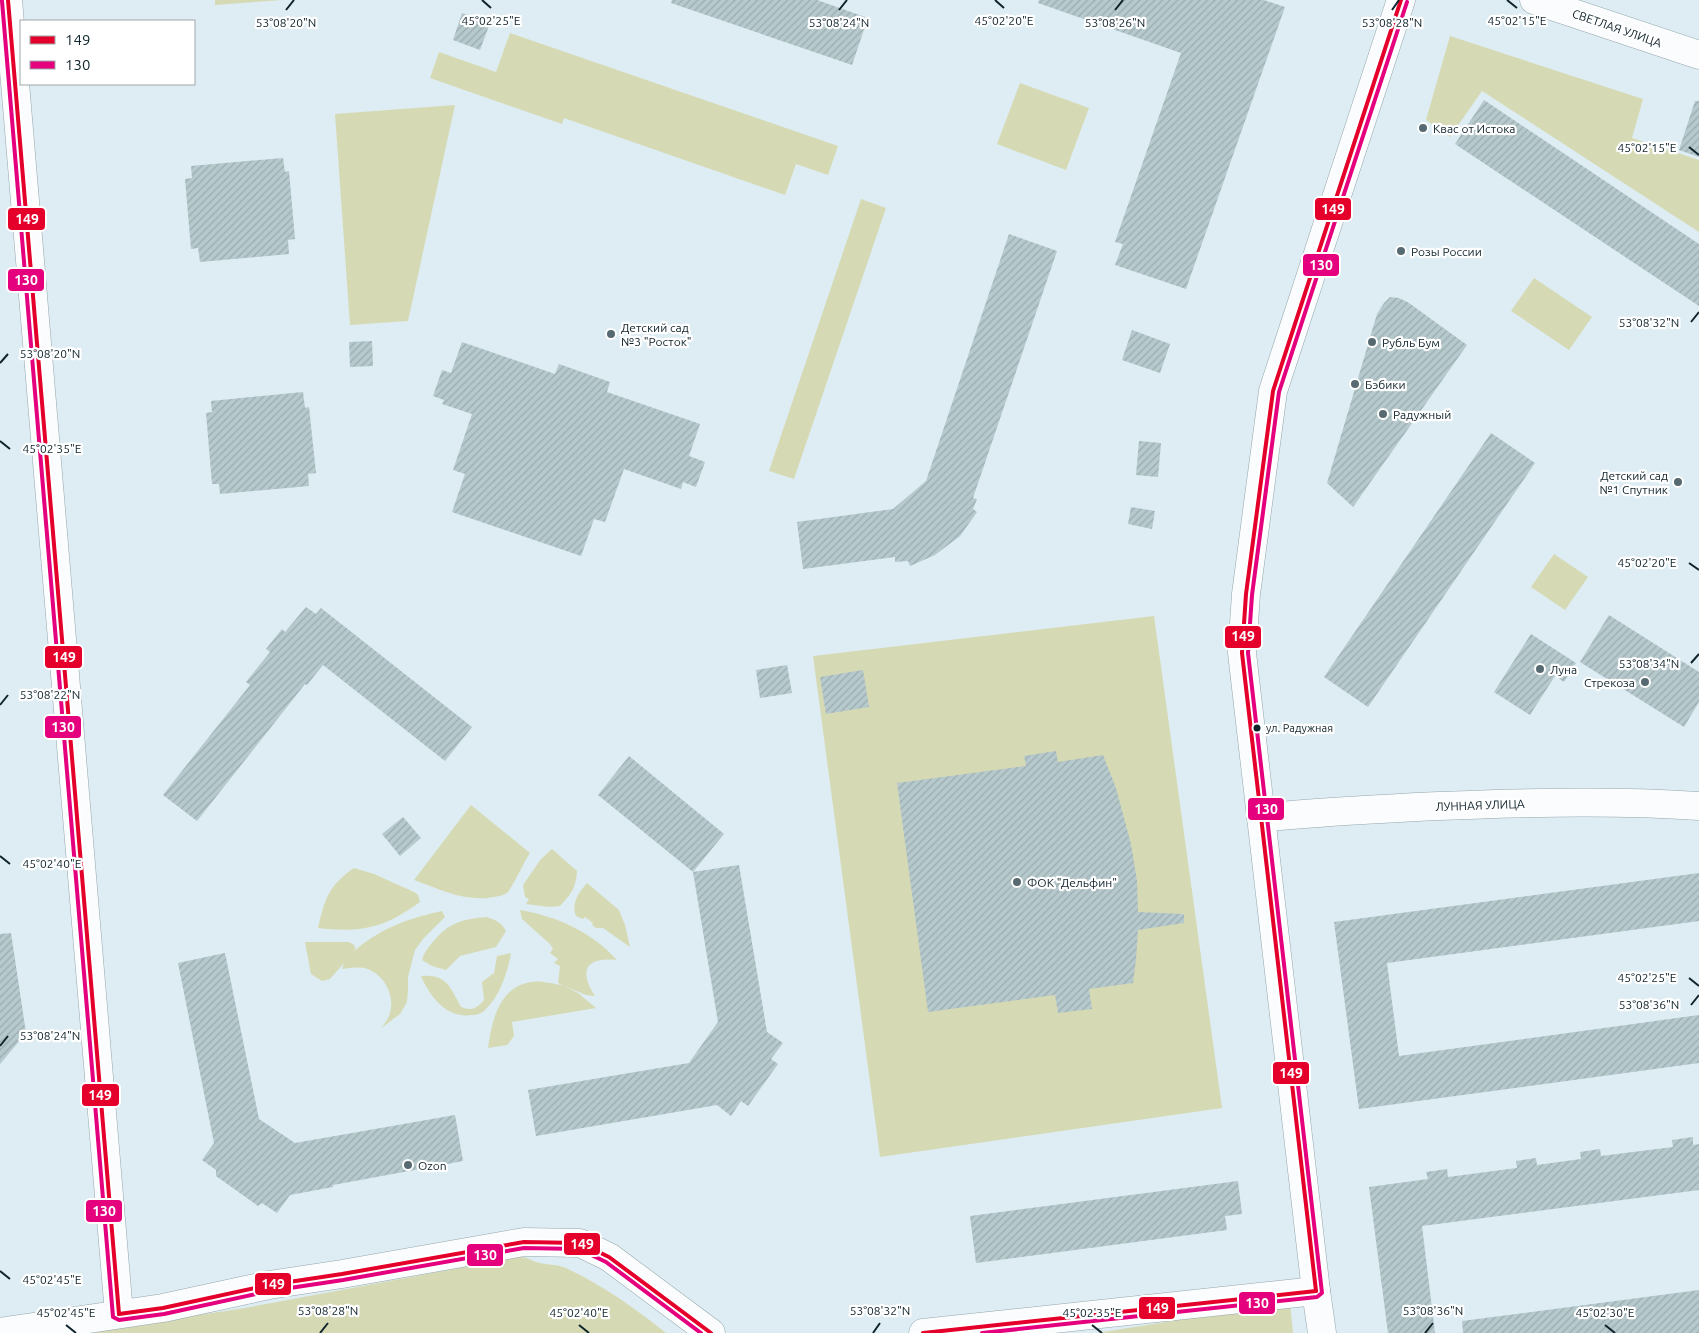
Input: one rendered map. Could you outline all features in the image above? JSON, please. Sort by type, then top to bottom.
[{"type":"main road","points":[[8,0],[119,1314]]},
{"type":"main road","points":[[1322,1333],[1242,653],[1246,594],[1273,391],[1401,0]]},
{"type":"main road","name":"СВЕТЛАЯ УЛИЦА","points":[[1534,0],[1699,55]]},
{"type":"main road","name":"ЛУННАЯ УЛИЦА","points":[[1261,818],[1300,814],[1499,803],[1635,802],[1699,806]]},
{"type":"main road","points":[[0,1332],[163,1308],[269,1284],[342,1274],[524,1242],[580,1243],[609,1257],[711,1333]]},
{"type":"main road","points":[[923,1333],[1316,1291]]},
{"type":"green space","points":[[215,0],[282,0],[215,5]]},
{"type":"green space","points":[[510,33],[838,146],[828,175],[796,164],[785,195],[564,118],[562,124],[430,78],[439,52],[496,72]]},
{"type":"green space","points":[[1450,36],[1643,99],[1632,138],[1699,160],[1699,232],[1482,91],[1450,137],[1426,120]]},
{"type":"green space","points":[[1020,83],[1089,108],[1066,170],[997,144]]},
{"type":"green space","points":[[455,105],[408,321],[350,325],[335,114]]},
{"type":"green space","points":[[861,199],[886,208],[794,479],[769,471]]},
{"type":"green space","points":[[1534,278],[1592,317],[1569,350],[1511,311]]},
{"type":"green space","points":[[1554,554],[1588,577],[1565,610],[1531,587]]},
{"type":"green space","name":"ФОК \"Дельфин\"","points":[[1154,616],[1222,1108],[880,1157],[813,656]]},
{"type":"green space","points":[[471,805],[530,853],[509,890],[503,895],[488,898],[459,896],[414,880]]},
{"type":"green space","points":[[552,849],[577,871],[572,890],[560,906],[549,907],[526,904],[529,899],[525,897],[523,885],[541,859]]},
{"type":"green space","points":[[354,868],[374,874],[414,892],[418,895],[420,902],[395,918],[372,927],[347,930],[318,928],[323,909],[333,887]]},
{"type":"green space","points":[[587,883],[619,910],[630,947],[603,928],[596,928],[585,917],[583,919],[576,916],[575,902]]},
{"type":"green space","points":[[520,910],[547,916],[585,933],[617,960],[598,961],[588,967],[586,972],[587,979],[595,996],[586,995],[564,986],[578,993],[596,1008],[512,1022],[514,1036],[507,1045],[488,1048],[495,1016],[499,1006],[511,990],[531,982],[562,985],[558,983],[560,966],[554,963],[558,959],[550,953],[553,949],[550,944],[522,919]]},
{"type":"green space","points":[[442,911],[445,917],[415,950],[408,977],[407,1002],[400,1014],[380,1029],[389,1017],[391,1000],[388,988],[380,977],[367,969],[342,969],[344,963],[330,979],[322,981],[311,974],[305,942],[349,942],[356,949],[352,954],[367,941],[398,924]]},
{"type":"green space","points":[[487,917],[498,922],[506,931],[496,947],[460,956],[446,970],[432,966],[422,960],[426,951],[438,936],[456,923]]},
{"type":"green space","points":[[511,953],[508,968],[499,990],[491,1004],[478,1014],[455,1014],[447,1010],[434,999],[421,976],[437,977],[447,983],[461,1007],[474,1008],[484,1000],[482,982],[494,973],[497,956]]},
{"type":"green space","points":[[518,1257],[563,1267],[579,1275],[618,1298],[666,1333],[95,1333],[113,1328],[245,1308]]},
{"type":"green space","points":[[1290,1302],[1293,1333],[1097,1333]]},
{"type":"building","points":[[672,0],[817,0],[868,18],[852,65],[671,3]]},
{"type":"building","points":[[1039,0],[1264,0],[1285,7],[1186,289],[1115,265],[1123,244],[1115,242],[1181,53],[1038,3]]},
{"type":"building","points":[[462,13],[490,23],[480,50],[453,40]]},
{"type":"building","points":[[1484,100],[1699,244],[1699,306],[1455,144]]},
{"type":"building","points":[[1695,101],[1699,101],[1699,157],[1679,150]]},
{"type":"building","points":[[283,158],[285,172],[289,171],[295,239],[288,240],[289,254],[200,262],[198,248],[191,249],[185,179],[192,178],[191,166]]},
{"type":"building","points":[[1009,234],[1057,251],[973,498],[977,499],[973,509],[977,512],[960,536],[935,555],[910,566],[908,561],[895,562],[895,557],[803,569],[797,522],[893,509],[926,481]]},
{"type":"building","name":"Радужный","points":[[1390,297],[1399,298],[1409,303],[1467,345],[1353,507],[1327,483],[1377,314]]},
{"type":"building","points":[[1132,330],[1170,344],[1160,373],[1122,360]]},
{"type":"building","points":[[372,341],[373,366],[350,367],[349,342]]},
{"type":"building","points":[[462,342],[555,374],[559,364],[610,382],[607,392],[700,424],[689,456],[705,462],[696,487],[683,482],[681,489],[624,469],[605,522],[594,519],[581,556],[452,512],[465,474],[453,470],[472,414],[442,404],[444,400],[433,396],[442,370],[451,373]]},
{"type":"building","points":[[303,392],[305,408],[309,407],[316,473],[308,474],[309,486],[220,494],[219,484],[212,484],[206,413],[212,412],[211,401]]},
{"type":"building","points":[[1491,433],[1535,463],[1368,707],[1324,677]]},
{"type":"building","points":[[1139,441],[1161,443],[1158,477],[1136,475]]},
{"type":"building","points":[[1131,507],[1155,511],[1152,529],[1128,524]]},
{"type":"building","points":[[306,607],[316,614],[321,608],[472,727],[445,761],[323,665],[307,685],[305,684],[197,821],[163,795],[250,685],[246,682],[270,652],[266,649],[282,629],[285,632]]},
{"type":"building","points":[[1609,615],[1699,672],[1699,702],[1684,727],[1580,662]]},
{"type":"building","name":"Луна","points":[[1531,634],[1576,663],[1564,682],[1555,676],[1530,715],[1494,692]]},
{"type":"building","points":[[787,665],[792,693],[760,698],[756,670]]},
{"type":"building","points":[[863,670],[869,707],[826,714],[820,677]]},
{"type":"building","points":[[1056,751],[1058,762],[1103,755],[1116,788],[1131,844],[1137,881],[1138,912],[1184,914],[1184,923],[1138,930],[1133,983],[1089,989],[1092,1009],[1058,1013],[1055,995],[928,1012],[897,783],[1026,766],[1024,756]]},
{"type":"building","points":[[629,756],[724,834],[693,872],[598,795]]},
{"type":"building","points":[[403,817],[421,838],[400,856],[382,834]]},
{"type":"building","points":[[739,865],[767,1032],[783,1043],[771,1059],[778,1064],[748,1106],[741,1101],[731,1116],[717,1105],[536,1136],[528,1090],[689,1063],[718,1022],[693,872]]},
{"type":"building","points":[[1699,873],[1699,921],[1387,963],[1399,1056],[1699,1015],[1699,1063],[1359,1109],[1334,922]]},
{"type":"building","points":[[11,933],[26,1033],[0,1064],[0,934]]},
{"type":"building","points":[[225,953],[259,1119],[295,1143],[455,1115],[463,1161],[333,1185],[333,1187],[290,1195],[277,1213],[262,1203],[258,1206],[216,1176],[216,1170],[202,1160],[214,1143],[178,963]]},
{"type":"building","points":[[1693,1137],[1693,1145],[1699,1144],[1699,1190],[1422,1226],[1435,1333],[1388,1333],[1369,1187],[1428,1179],[1426,1172],[1447,1169],[1448,1177],[1517,1168],[1516,1161],[1536,1158],[1537,1165],[1581,1159],[1580,1152],[1600,1149],[1601,1156],[1673,1147],[1672,1140]]},
{"type":"building","points":[[1238,1181],[1242,1214],[1225,1216],[1227,1230],[976,1263],[970,1216]]},
{"type":"building","points":[[1699,1290],[1699,1333],[1463,1333],[1462,1321]]},
{"type":"transit line","name":"149","points":[[8,0],[119,1314]]},
{"type":"transit line","name":"149","points":[[1316,1291],[1242,653],[1246,594],[1273,391],[1401,0]]},
{"type":"transit line","name":"130","points":[[2,1],[113,1317],[119,1320],[164,1314],[270,1291],[524,1248],[579,1249],[606,1262],[701,1333]]},
{"type":"transit line","name":"130","points":[[982,1333],[1317,1297],[1322,1293],[1248,653],[1252,595],[1279,392],[1407,2]]},
{"type":"transit line","name":"149","points":[[119,1314],[163,1308],[269,1285],[524,1242],[580,1243],[609,1257],[711,1333]]},
{"type":"transit line","name":"149","points":[[923,1333],[1316,1291]]},
{"type":"place","name":"Квас от Истока","points":[[1423,128]]},
{"type":"place","name":"Розы России","points":[[1401,251]]},
{"type":"place","name":"Детский сад №3 \"Росток\"","points":[[611,334]]},
{"type":"place","name":"Рубль Бум","points":[[1372,342]]},
{"type":"place","name":"Бэбики","points":[[1355,384]]},
{"type":"place","name":"Радужный","points":[[1383,414]]},
{"type":"place","name":"Детский сад №1 Спутник","points":[[1678,482]]},
{"type":"place","name":"Луна","points":[[1540,669]]},
{"type":"place","name":"Стрекоза","points":[[1645,682]]},
{"type":"place","name":"ул. Радужная","points":[[1257,728]]},
{"type":"place","name":"ФОК \"Дельфин\"","points":[[1017,882]]},
{"type":"place","name":"Ozon","points":[[408,1165]]}]
